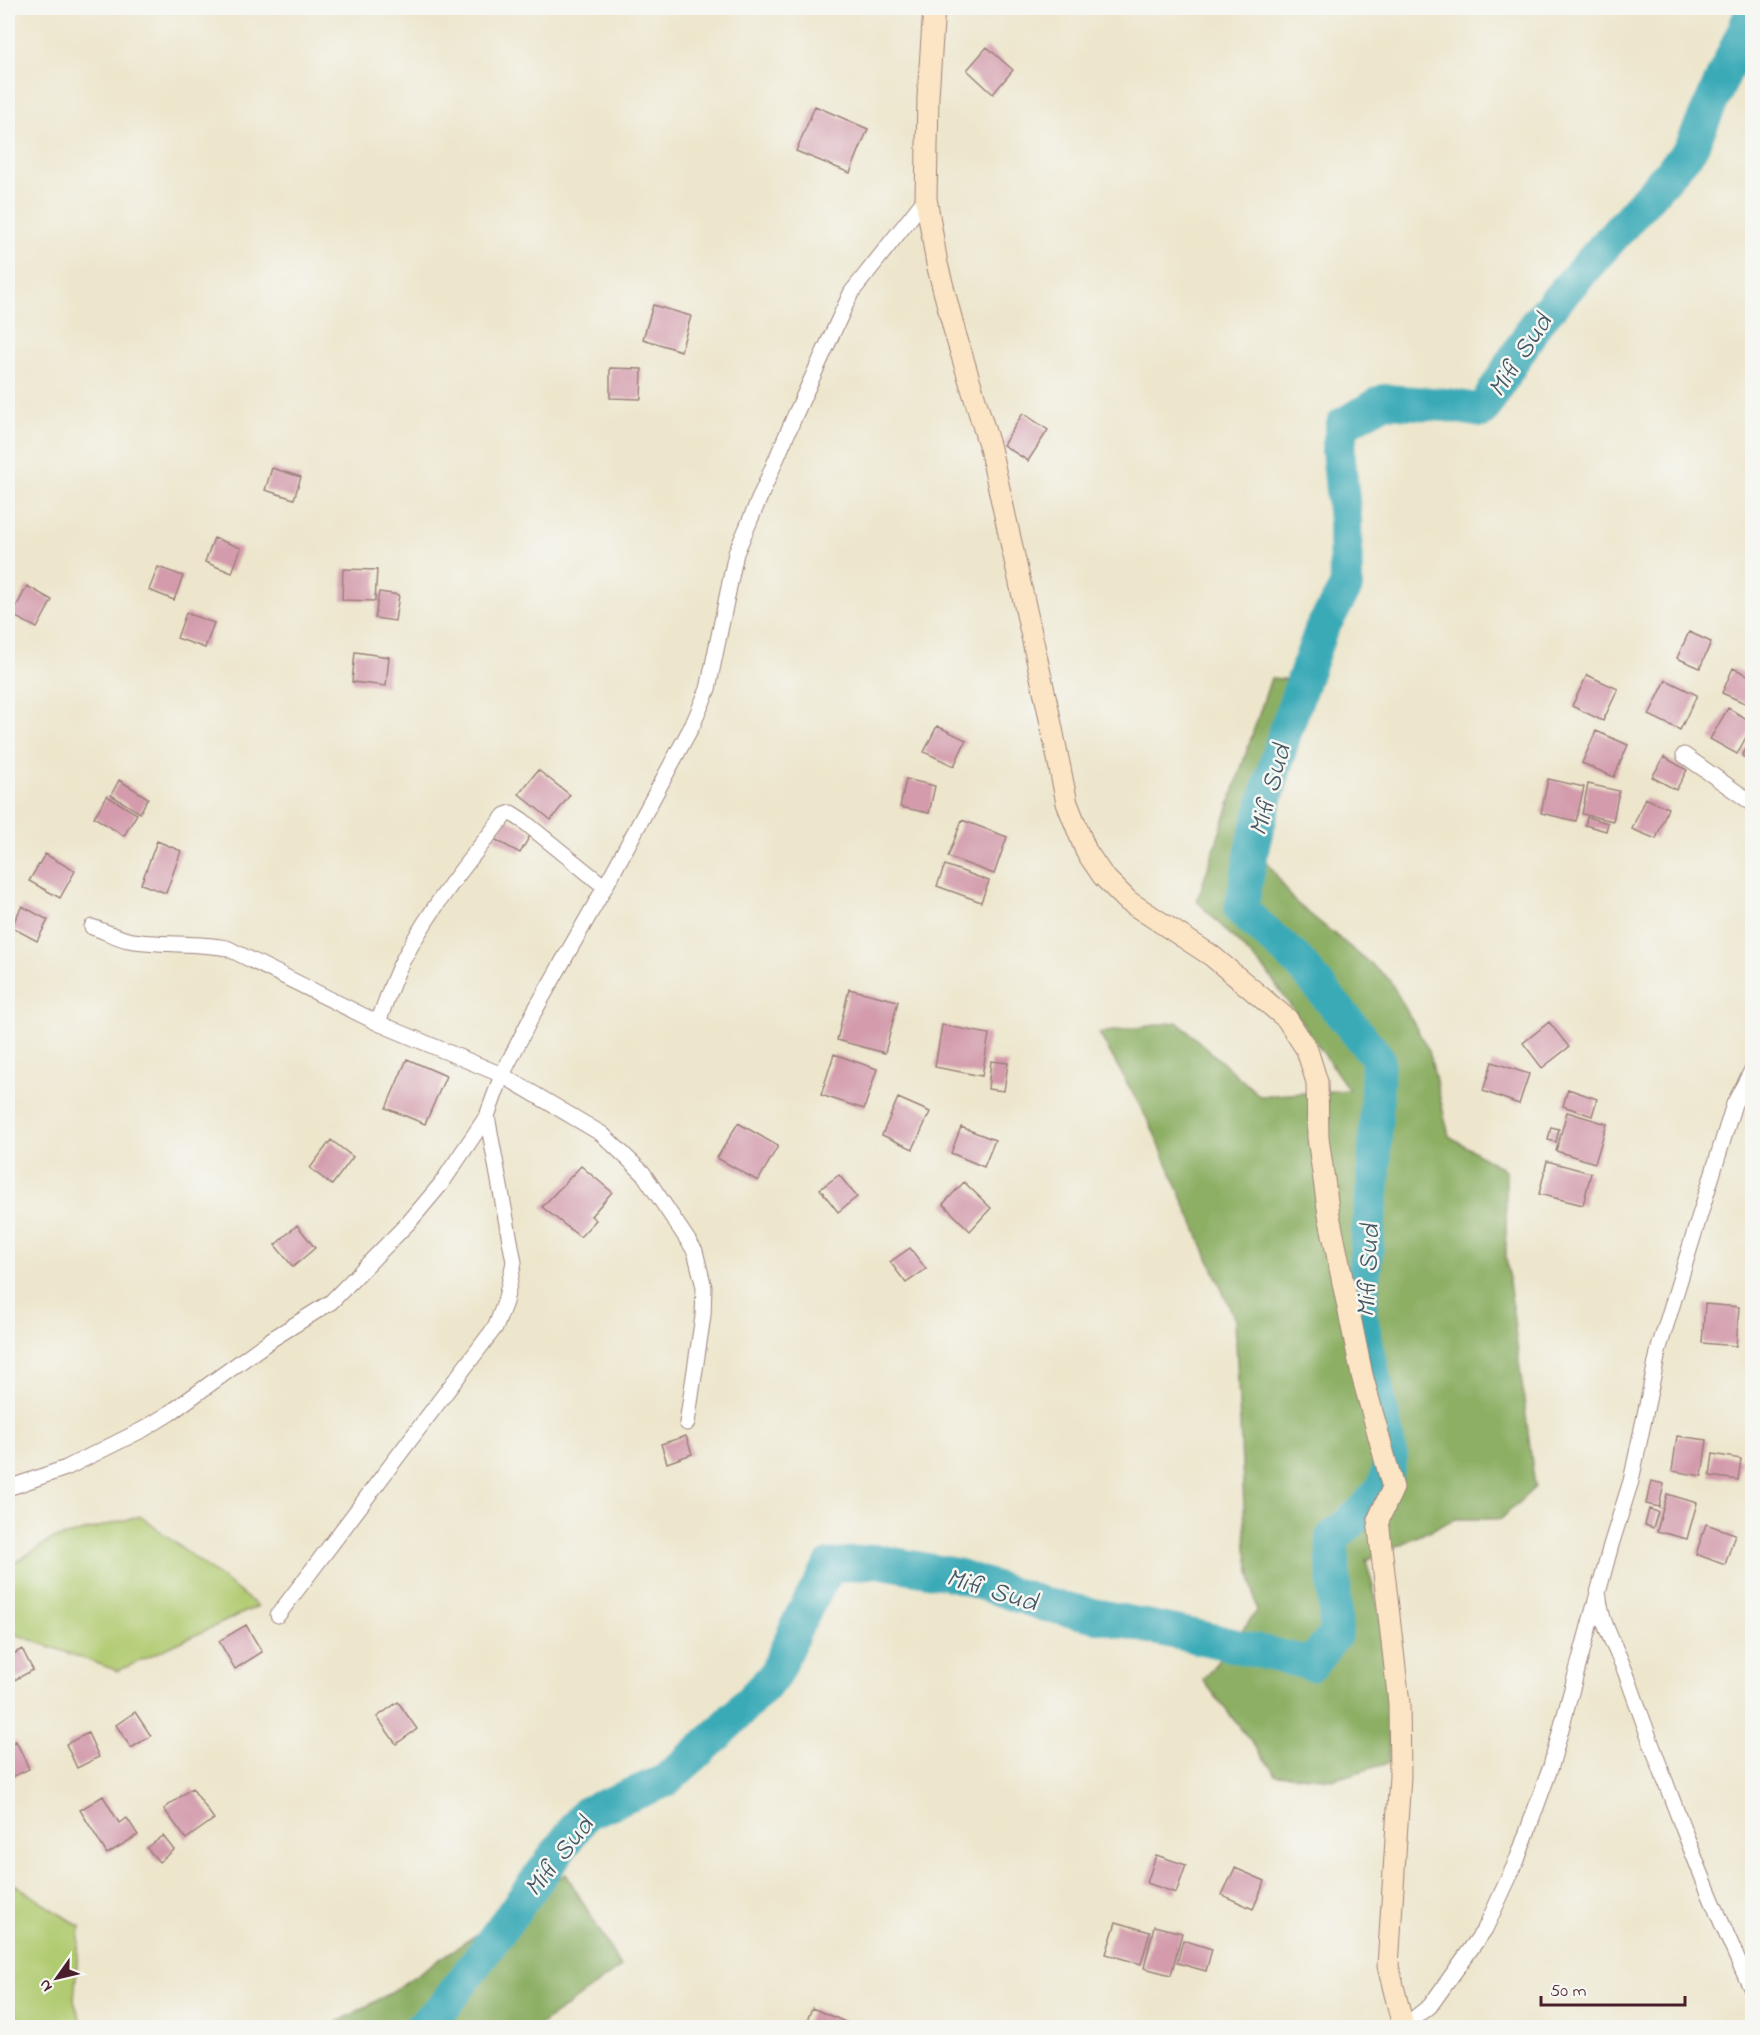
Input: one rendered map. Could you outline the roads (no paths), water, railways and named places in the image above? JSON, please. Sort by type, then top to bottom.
[{"type":"street","points":[[934,8],[928,96],[926,198],[937,264],[955,333],[990,448],[1067,803],[1086,851],[1103,876],[1128,901],[1212,956],[1287,1018],[1307,1050],[1317,1082],[1318,1138],[1329,1215],[1362,1376],[1393,1488],[1378,1520],[1399,1703],[1400,1776],[1388,1966],[1403,2027],[1430,2006],[1485,1929],[1517,1860],[1551,1766],[1611,1545],[1631,1481],[1659,1348],[1734,1104],[1752,1070]]},
{"type":"street","points":[[8,1488],[66,1468],[144,1429],[170,1413],[272,1339],[330,1302],[410,1221],[441,1184],[487,1116],[502,1075],[534,1012],[605,887],[697,716],[708,688],[736,553],[851,293],[926,198]]},
{"type":"street","points":[[1684,755],[1752,803]]},
{"type":"street","points":[[378,1023],[403,959],[433,908],[456,875],[505,815],[511,813],[522,820],[605,887]]},
{"type":"street","points":[[92,927],[126,939],[208,944],[227,948],[378,1023],[502,1075],[602,1134],[643,1173],[695,1251],[704,1287],[703,1316],[687,1423]]},
{"type":"street","points":[[278,1616],[496,1326],[505,1302],[514,1262],[487,1116]]},
{"type":"street","points":[[1599,1591],[1600,1611],[1627,1676],[1687,1841],[1752,1990]]},
{"type":"waterway","name":"Mifi Sud","points":[[420,2028],[446,2004],[586,1813],[665,1781],[718,1734],[774,1676],[802,1615],[830,1566],[877,1561],[956,1575],[1046,1605],[1312,1664],[1336,1633],[1332,1538],[1364,1510],[1384,1486],[1391,1456],[1360,1312],[1374,1175],[1378,1058],[1298,961],[1241,910],[1254,840],[1285,732],[1321,630],[1346,587],[1345,521],[1338,450],[1343,424],[1384,401],[1447,405],[1482,411],[1537,322],[1690,150],[1752,12]]}]
